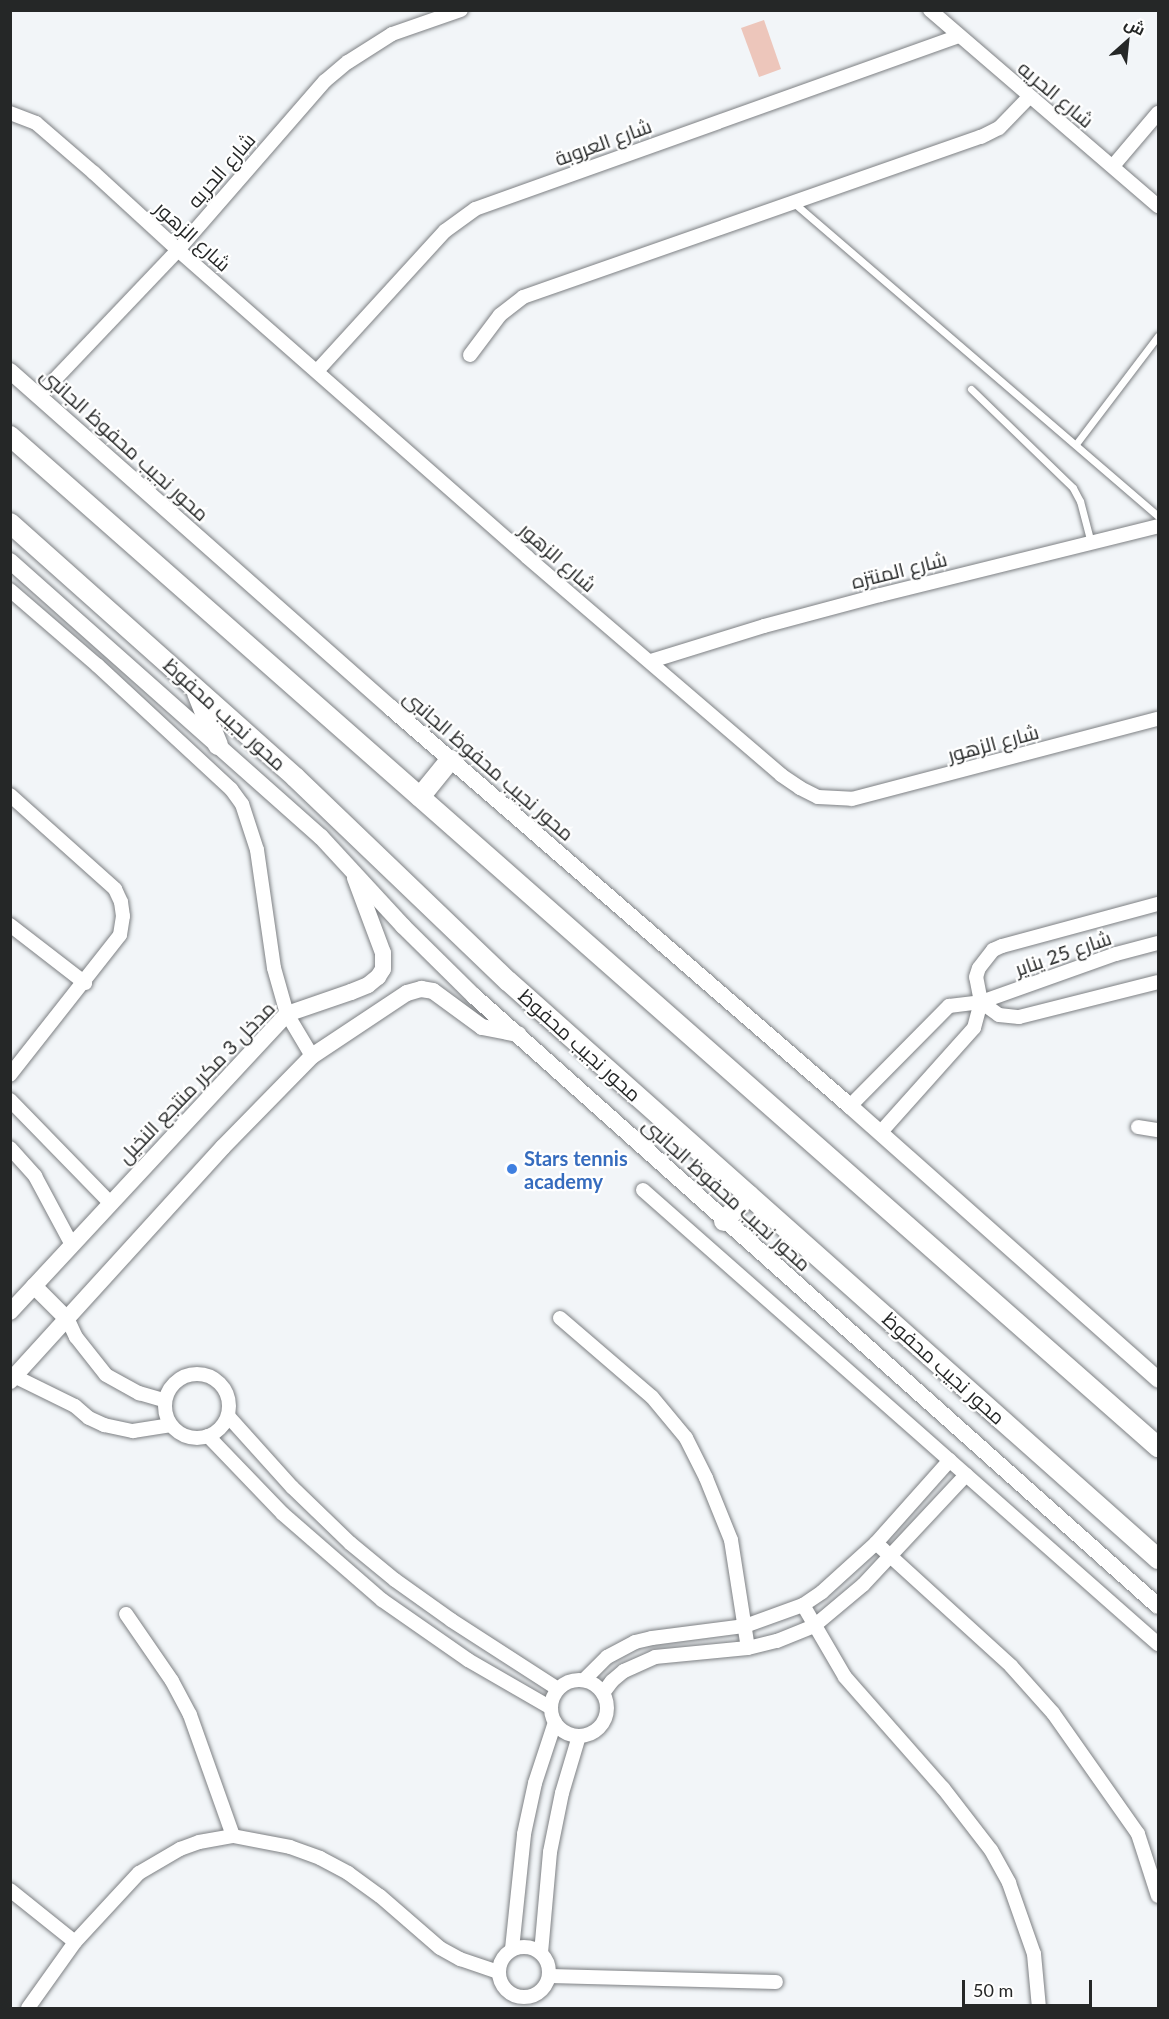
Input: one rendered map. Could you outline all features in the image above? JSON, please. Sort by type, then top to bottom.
[{"type":"main road","points":[[10,436],[1158,1448]]},
{"type":"main road","name":"محور نجيب محفوظ","points":[[10,523],[295,777],[508,981],[1158,1559]]},
{"type":"main road","points":[[195,688],[218,745]]},
{"type":"main road","points":[[420,797],[450,760]]},
{"type":"main road","points":[[724,1221],[749,1195]]},
{"type":"street","name":"شارع الحريه","points":[[39,396],[178,250],[296,113],[348,62],[392,34],[461,10]]},
{"type":"street","name":"شارع الحريه","points":[[930,10],[1158,206]]},
{"type":"street","name":"شارع العروبة","points":[[317,371],[445,231],[475,209],[959,36]]},
{"type":"street","points":[[470,354],[500,315],[523,297],[981,137],[999,128],[1029,97]]},
{"type":"street","name":"شارع الزهور","points":[[10,113],[36,123],[178,250],[780,774],[818,797],[852,799],[936,779],[1158,719]]},
{"type":"street","points":[[1113,166],[1158,114]]},
{"type":"street","name":"محور نجيب محفوظ الجانبى","points":[[10,371],[450,760],[850,1106],[1158,1379]]},
{"type":"street","name":"شارع المنتزه","points":[[651,662],[799,616],[1158,526]]},
{"type":"street","name":"محور نجيب محفوظ الجانبى","points":[[10,561],[218,745],[350,866],[438,962],[724,1221],[1158,1606]]},
{"type":"street","points":[[10,590],[97,664],[231,789],[242,804],[257,850],[274,968],[287,1014],[312,1056]]},
{"type":"street","points":[[10,795],[115,889],[121,902],[120,935],[10,1075]]},
{"type":"street","name":"مدخل 3 مكرر منتجع النخيل","points":[[10,1312],[287,1014],[368,985],[378,977],[383,969],[381,944],[350,866]]},
{"type":"street","points":[[880,1133],[974,1028],[981,1002],[976,977],[979,968],[993,950],[1158,903]]},
{"type":"street","points":[[10,925],[85,982]]},
{"type":"street","name":"شارع 25 يناير","points":[[850,1106],[949,1006],[981,1002],[1116,954],[1158,943]]},
{"type":"street","points":[[981,1002],[999,1015],[1019,1017],[1158,982]]},
{"type":"street","points":[[171,1425],[133,1431],[104,1425],[89,1418],[75,1406],[12,1377],[68,1320],[222,1147],[312,1056],[407,993],[421,989],[433,991],[482,1027],[518,1034]]},
{"type":"street","points":[[10,1100],[110,1203]]},
{"type":"street","points":[[1138,1127],[1158,1130]]},
{"type":"street","points":[[10,1148],[35,1176],[72,1245]]},
{"type":"street","points":[[643,1190],[1158,1644]]},
{"type":"street","points":[[34,1286],[68,1320],[76,1337],[106,1375],[140,1393],[164,1400]]},
{"type":"street","points":[[560,1318],[652,1397],[686,1438],[706,1478],[731,1540],[748,1648]]},
{"type":"street","points":[[187,1374],[210,1376],[226,1392],[229,1404],[228,1416],[217,1431],[208,1436],[188,1437],[171,1425],[164,1409],[164,1400],[169,1389],[187,1374]]},
{"type":"street","points":[[228,1416],[291,1487],[350,1543],[395,1580],[451,1620],[558,1689]]},
{"type":"street","points":[[208,1436],[283,1514],[382,1600],[468,1660],[551,1708]]},
{"type":"street","points":[[584,1680],[607,1657],[635,1642],[745,1626],[803,1605],[837,1579],[876,1543],[950,1460]]},
{"type":"street","points":[[603,1693],[624,1671],[655,1657],[748,1648],[777,1641],[814,1626],[856,1592],[966,1475]]},
{"type":"street","points":[[876,1543],[1011,1666],[1053,1713],[1138,1834],[1158,1896]]},
{"type":"street","points":[[803,1605],[845,1677],[944,1788],[991,1850],[1009,1883],[1034,1954],[1039,2008]]},
{"type":"street","points":[[126,1614],[172,1681],[190,1715],[232,1836]]},
{"type":"street","points":[[584,1680],[595,1684],[603,1693],[608,1704],[607,1716],[602,1726],[593,1733],[579,1737],[569,1735],[555,1722],[551,1708],[558,1689],[566,1683],[584,1680]]},
{"type":"street","points":[[512,1949],[524,1834],[535,1783],[555,1722]]},
{"type":"street","points":[[541,1953],[550,1852],[562,1792],[579,1737]]},
{"type":"street","points":[[28,2008],[75,1942],[139,1873],[180,1849],[199,1842],[232,1836],[290,1847],[320,1858],[348,1873],[380,1896],[440,1948],[460,1959],[498,1972]]},
{"type":"street","points":[[10,1890],[75,1942]]},
{"type":"street","points":[[522,1947],[541,1953],[548,1963],[550,1976],[545,1988],[534,2002],[528,1998],[512,2002],[500,1982],[498,1972],[504,1956],[512,1949],[522,1947]]},
{"type":"street","points":[[550,1976],[776,1982]]},
{"type":"lane","points":[[792,202],[1158,516]]},
{"type":"lane","points":[[1076,444],[1158,339]]},
{"type":"lane","points":[[971,389],[1072,488],[1080,501],[1092,543]]},
{"type":"building","points":[[764,20],[781,69],[759,77],[741,28]]},
{"type":"place","name":"Stars tennis academy","points":[[512,1169]]}]
